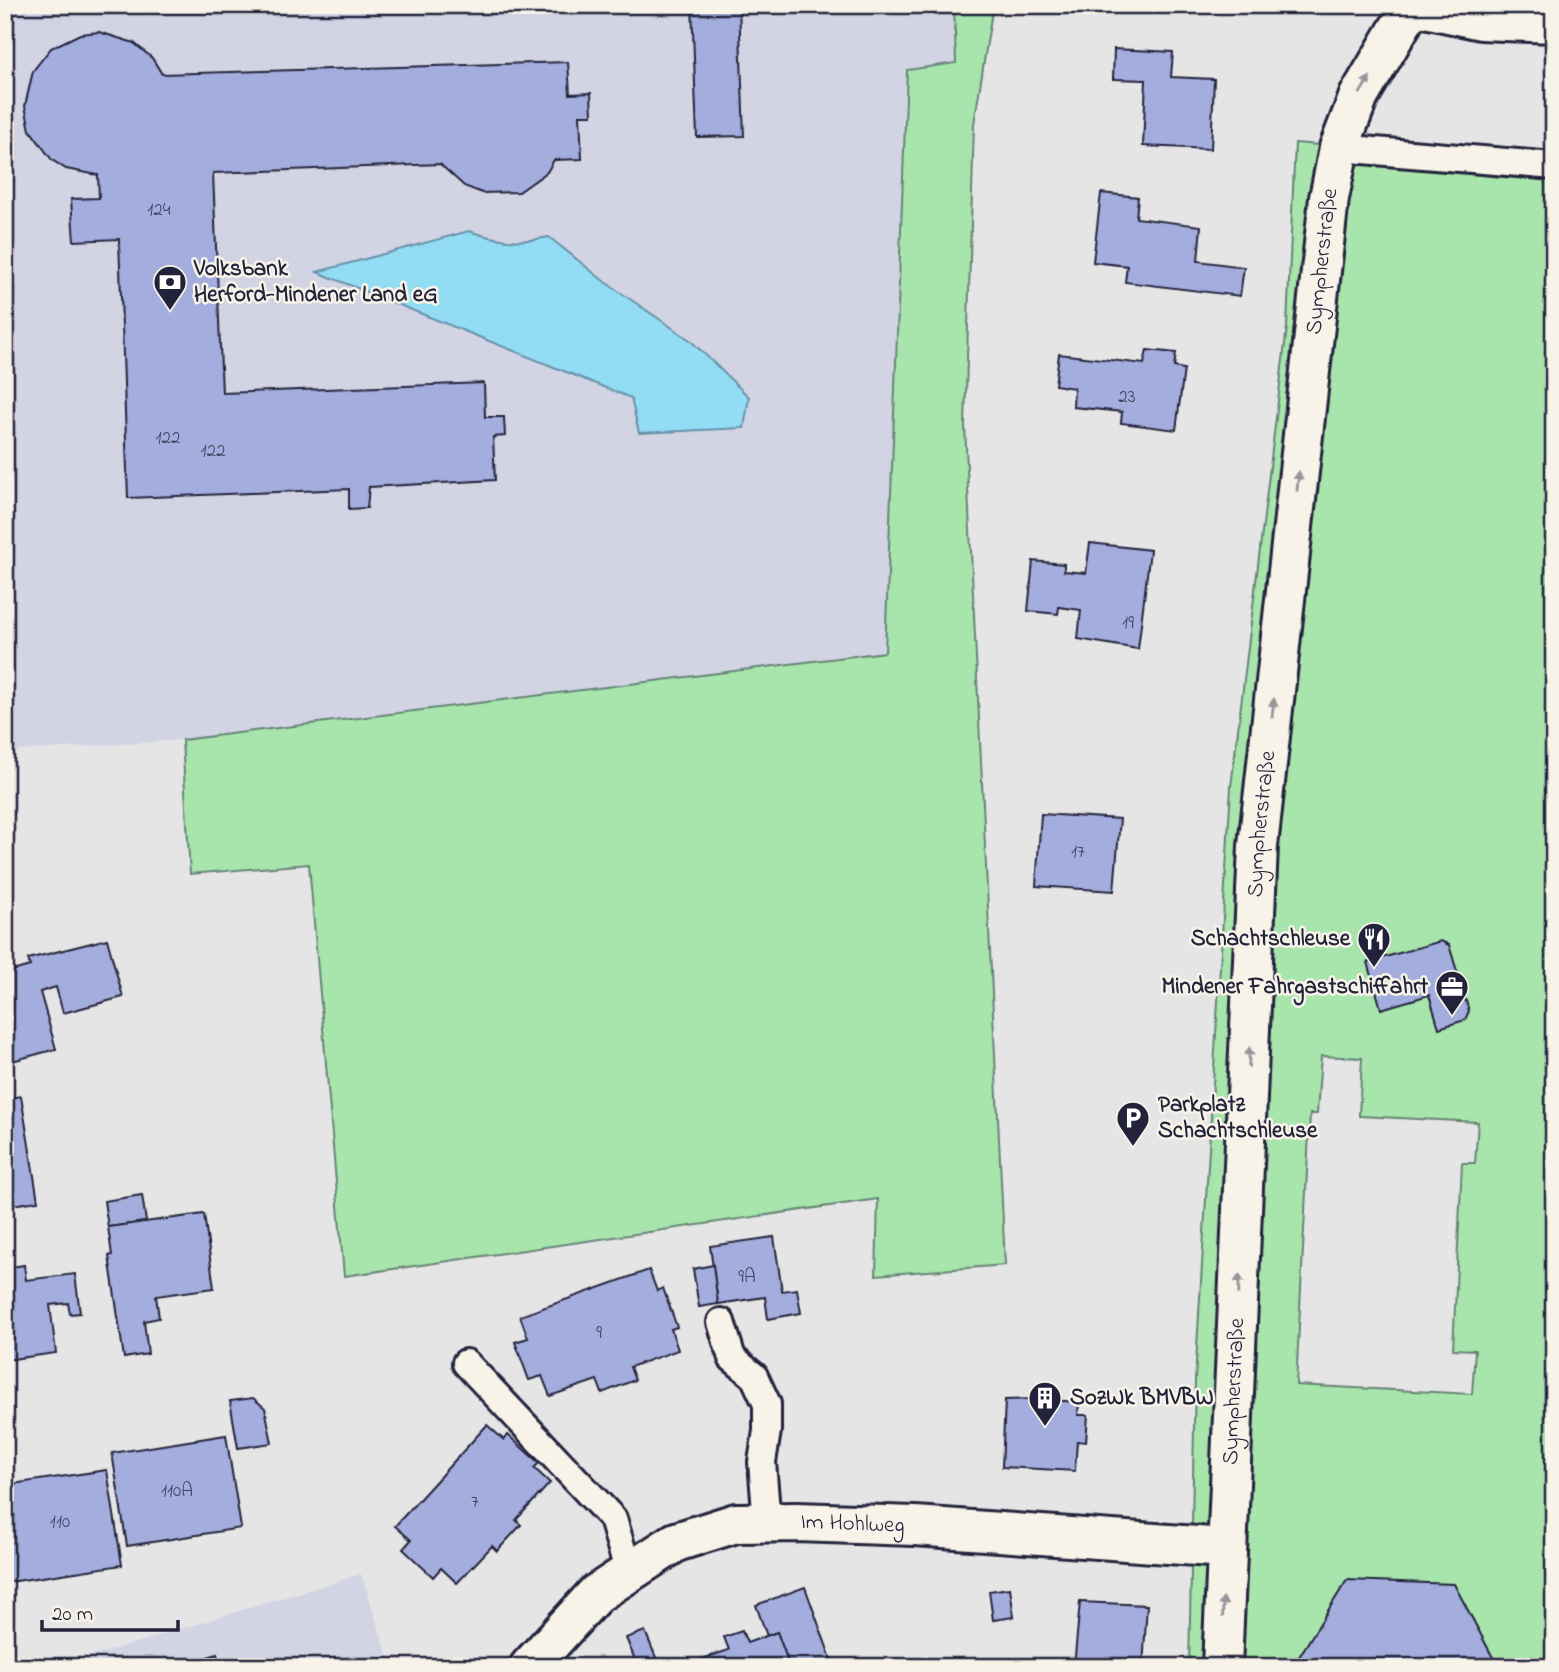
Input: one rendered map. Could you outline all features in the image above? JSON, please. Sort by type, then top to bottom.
[{"type":"street","points":[[1411,5],[1480,20],[1554,23]]},
{"type":"street","name":"Sympherstraße","points":[[1222,1667],[1225,1548],[1258,846],[1329,198],[1339,148],[1359,96],[1411,5]]},
{"type":"street","name":"Im Hohlweg","points":[[529,1667],[596,1594],[676,1542],[736,1523],[915,1526],[1225,1548]]},
{"type":"lane","points":[[1339,148],[1554,166]]},
{"type":"lane","points":[[721,1322],[732,1358],[754,1376],[767,1404],[767,1430],[761,1462],[767,1522]]},
{"type":"lane","points":[[466,1363],[613,1519],[629,1573]]},
{"type":"shaded area","points":[[5,5],[954,5],[956,63],[907,70],[885,652],[182,740],[5,752]]},
{"type":"shaded area","points":[[361,1574],[392,1667],[56,1667]]},
{"type":"green space","points":[[954,5],[993,5],[974,124],[965,426],[1005,1265],[876,1275],[878,1199],[344,1276],[309,864],[190,874],[182,740],[885,652],[907,70],[956,63]]},
{"type":"green space","points":[[1295,143],[1554,165],[1554,1667],[1189,1667],[1195,1380],[1231,787],[1287,327]],"holes":[[[1321,1056],[1362,1058],[1359,1116],[1478,1122],[1475,1163],[1462,1163],[1453,1349],[1475,1350],[1472,1394],[1296,1385],[1310,1114],[1317,1114]]]},
{"type":"water","points":[[469,231],[508,240],[549,237],[605,282],[690,340],[749,397],[744,428],[639,433],[631,398],[317,272]]},
{"type":"building","points":[[692,5],[739,5],[744,136],[697,137]]},
{"type":"building","name":"Volksbank Herford-Mindener Land eG","points":[[99,32],[134,43],[152,58],[162,74],[568,62],[570,94],[591,93],[592,115],[580,115],[582,159],[554,160],[547,172],[519,192],[482,193],[464,186],[440,164],[213,173],[222,393],[484,383],[485,417],[504,417],[505,436],[493,437],[495,480],[369,487],[367,508],[349,509],[349,489],[128,498],[119,239],[74,241],[71,199],[99,198],[98,175],[66,169],[52,160],[30,130],[25,106],[33,71],[51,48],[80,34]]},
{"type":"building","points":[[1114,49],[1173,52],[1171,77],[1214,79],[1211,149],[1143,146],[1146,80],[1113,79]]},
{"type":"building","points":[[1101,193],[1138,197],[1136,218],[1201,226],[1198,261],[1244,267],[1240,296],[1125,282],[1127,266],[1093,262]]},
{"type":"building","points":[[1147,350],[1176,353],[1174,367],[1184,369],[1176,430],[1121,423],[1122,412],[1073,407],[1074,388],[1055,385],[1059,354],[1144,364]]},
{"type":"building","points":[[1090,543],[1150,550],[1138,649],[1078,639],[1081,610],[1059,607],[1058,614],[1028,611],[1033,561],[1064,564],[1064,571],[1086,573]]},
{"type":"building","points":[[1041,814],[1120,819],[1114,891],[1036,886]]},
{"type":"building","points":[[107,939],[123,997],[63,1013],[56,987],[40,992],[56,1049],[5,1063],[5,973],[30,966],[28,959]]},
{"type":"building","points":[[1441,941],[1449,945],[1469,1011],[1465,1020],[1439,1028],[1429,995],[1381,1009],[1368,962]]},
{"type":"building","points":[[21,1096],[38,1201],[5,1206],[5,1099]]},
{"type":"building","points":[[142,1195],[146,1222],[108,1227],[104,1201]]},
{"type":"building","points":[[204,1214],[214,1288],[156,1296],[159,1318],[144,1321],[148,1354],[124,1358],[109,1256],[112,1255],[108,1227]]},
{"type":"building","points":[[774,1237],[782,1291],[797,1289],[801,1313],[768,1319],[765,1297],[718,1304],[710,1246]]},
{"type":"building","points":[[24,1265],[26,1280],[75,1274],[80,1313],[70,1314],[68,1303],[50,1305],[56,1353],[5,1360],[5,1268]]},
{"type":"building","points":[[713,1265],[718,1304],[699,1307],[693,1269]]},
{"type":"building","points":[[649,1270],[657,1291],[663,1288],[677,1327],[671,1329],[678,1350],[630,1367],[635,1380],[602,1393],[597,1380],[550,1396],[542,1376],[529,1380],[515,1342],[528,1338],[520,1316]]},
{"type":"building","points":[[253,1398],[265,1408],[272,1443],[238,1448],[230,1401]]},
{"type":"building","name":"SozWk BMVBW","points":[[1005,1400],[1079,1402],[1078,1415],[1088,1415],[1086,1442],[1077,1441],[1075,1471],[1002,1467]]},
{"type":"building","points":[[487,1425],[504,1440],[508,1435],[539,1463],[534,1468],[550,1483],[516,1520],[521,1525],[497,1551],[492,1546],[457,1583],[441,1568],[433,1577],[403,1549],[411,1540],[395,1526]]},
{"type":"building","points":[[226,1435],[241,1528],[127,1546],[112,1453]]},
{"type":"building","points":[[107,1470],[122,1565],[9,1582],[5,1558],[5,1485]]},
{"type":"building","points":[[1347,1580],[1454,1584],[1498,1667],[1301,1667],[1297,1660]]},
{"type":"building","points":[[805,1587],[834,1667],[790,1667],[777,1632],[767,1636],[756,1605]]},
{"type":"building","points":[[1010,1588],[1014,1617],[993,1620],[989,1591]]},
{"type":"building","points":[[1080,1602],[1147,1605],[1143,1667],[1074,1667]]},
{"type":"building","points":[[645,1631],[659,1665],[655,1667],[638,1667],[626,1638]]},
{"type":"building","points":[[742,1631],[747,1643],[777,1632],[790,1667],[701,1667],[699,1660],[729,1650],[724,1637]]},
{"type":"building","points":[[217,1654],[221,1667],[176,1667]]},
{"type":"place","name":"Volksbank Herford-Mindener Land eG","points":[[170,312]]},
{"type":"place","name":"Schachtschleuse","points":[[1374,969]]},
{"type":"place","name":"Mindener Fahrgastschiffahrt","points":[[1452,1017]]},
{"type":"place","name":"Parkplatz Schachtschleuse","points":[[1133,1148]]},
{"type":"place","name":"SozWk BMVBW","points":[[1045,1428]]}]
